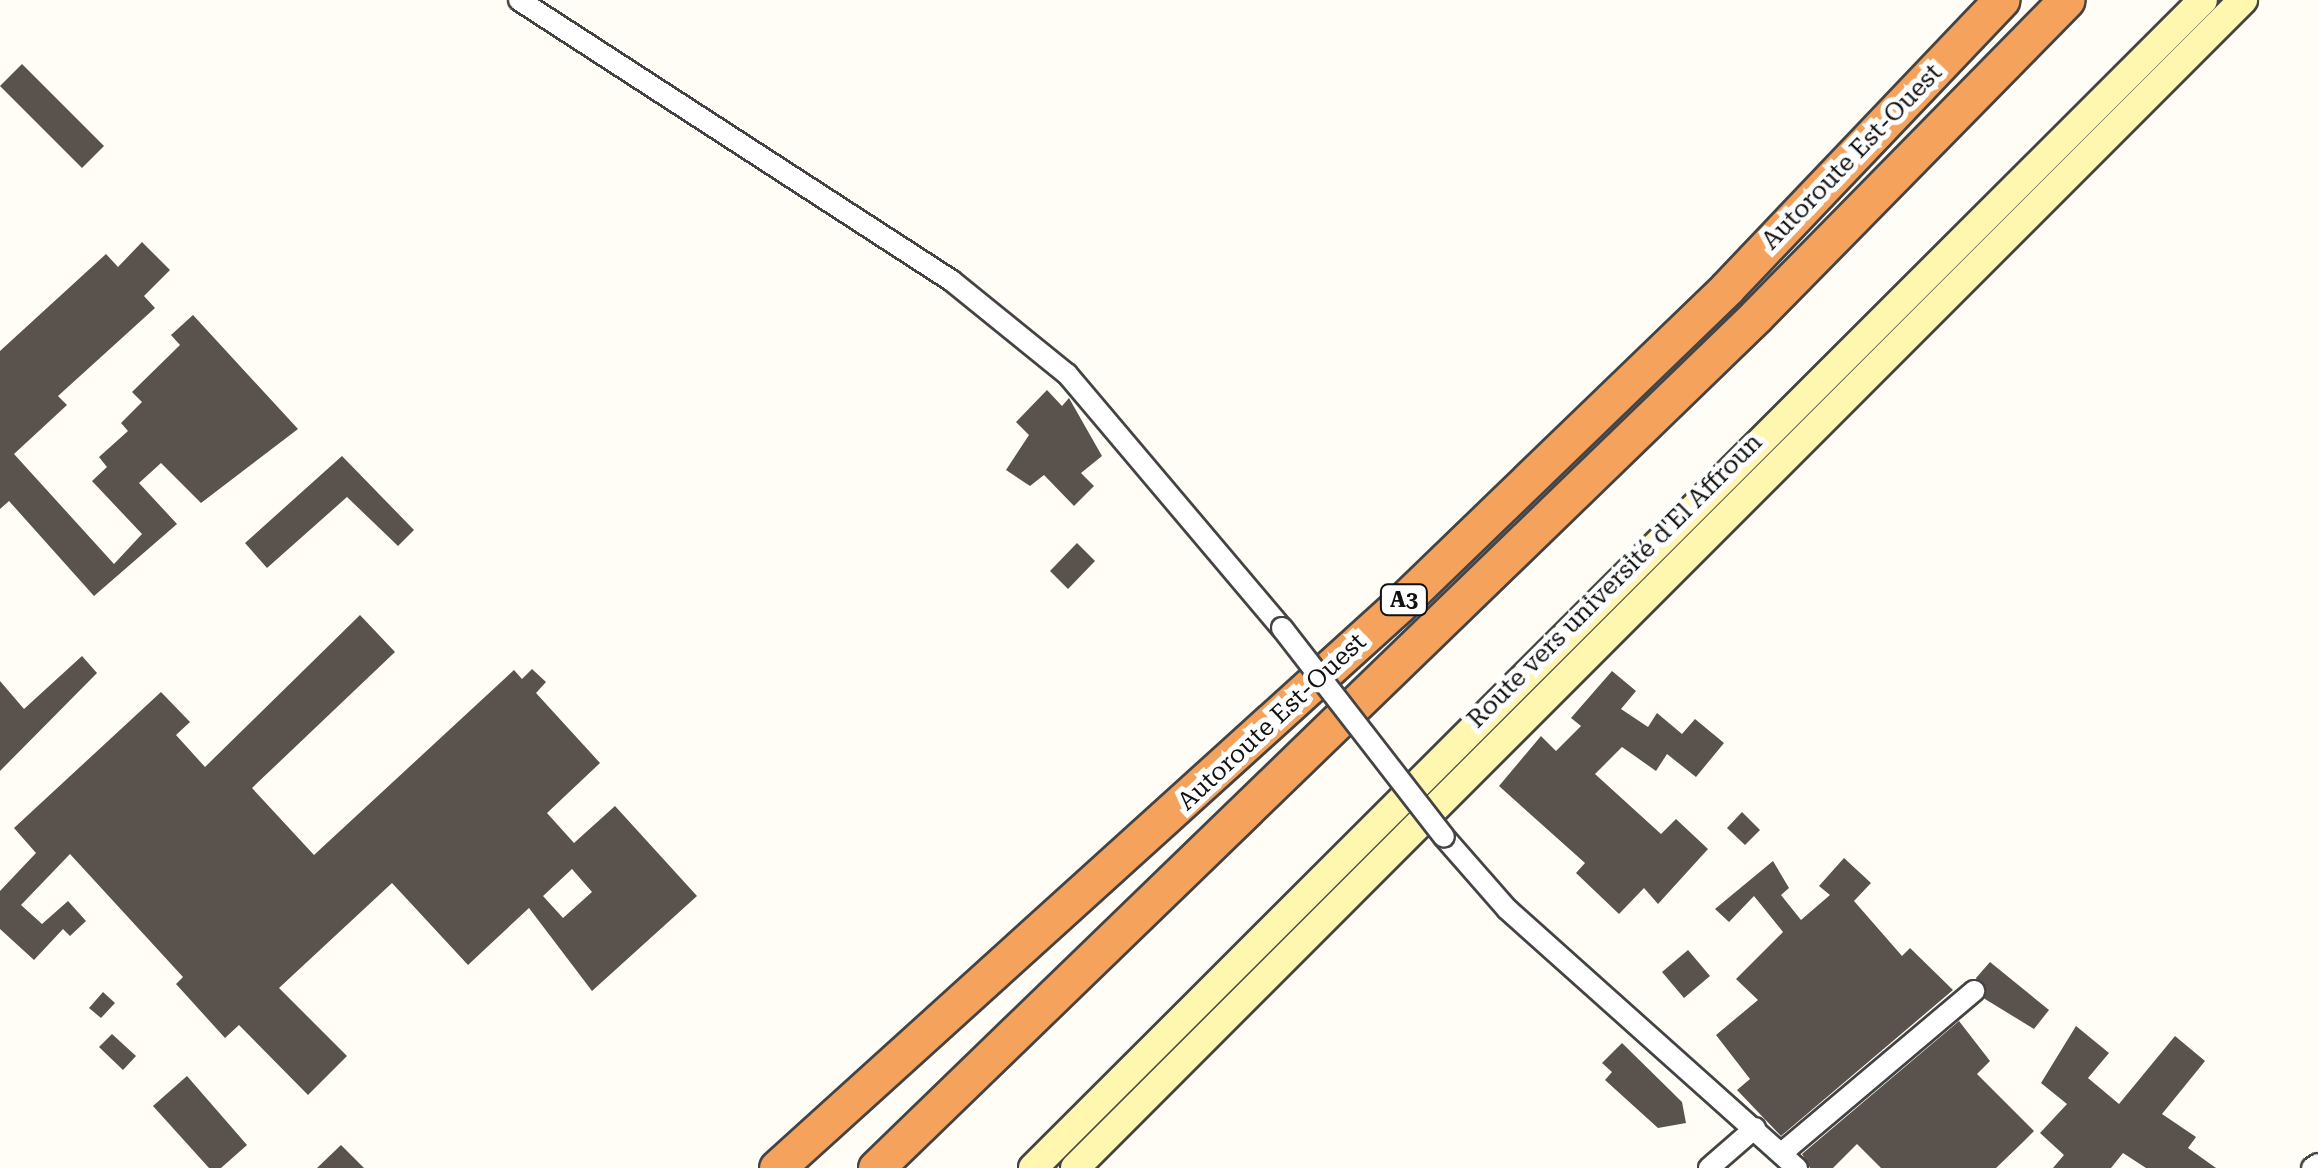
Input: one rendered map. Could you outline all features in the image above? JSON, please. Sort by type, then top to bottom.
[{"type":"highway","name":"Autoroute Est-Ouest","points":[[777,1168],[1399,605],[1727,288],[2001,0]]},
{"type":"highway","name":"Autoroute Est-Ouest","points":[[876,1168],[1742,330],[2066,0]]},
{"type":"main road","name":"Route vers université d'El Affroun","points":[[1033,1168],[2203,0]]},
{"type":"main road","name":"Route vers université d'El Affroun","points":[[1075,1168],[2244,0]]},
{"type":"street","points":[[519,0],[952,281],[1067,374],[1282,628],[1444,836],[1573,971],[1790,1160],[1974,990]]},
{"type":"street","points":[[1709,1168],[1755,1128]]},
{"type":"building","points":[[22,64],[104,146],[82,168],[0,86]]},
{"type":"building","points":[[142,242],[170,270],[144,296],[155,308],[58,396],[67,405],[14,454],[114,564],[142,534],[92,481],[107,467],[99,457],[128,431],[121,423],[142,402],[132,392],[180,345],[171,335],[193,315],[298,429],[201,503],[161,463],[139,483],[177,524],[94,596],[9,501],[0,509],[0,351],[106,254],[118,267]]},
{"type":"building","points":[[1047,390],[1062,406],[1069,398],[1102,456],[1081,473],[1094,486],[1074,506],[1044,475],[1030,486],[1006,470],[1029,435],[1016,422]]},
{"type":"building","points":[[342,456],[414,530],[398,546],[347,497],[267,568],[245,543]]},
{"type":"building","points":[[1077,543],[1095,561],[1068,589],[1050,571]]},
{"type":"building","points":[[360,615],[395,652],[252,788],[314,855],[514,670],[522,679],[532,669],[546,682],[536,693],[600,763],[547,813],[574,843],[615,806],[697,896],[592,991],[529,908],[468,965],[392,883],[279,988],[347,1056],[308,1095],[239,1025],[225,1038],[176,984],[183,977],[70,854],[21,905],[42,924],[68,901],[86,921],[70,936],[63,929],[34,960],[0,929],[0,891],[36,853],[14,828],[161,692],[190,722],[176,735],[205,767]],"holes":[[[572,869],[592,892],[563,918],[543,896]]]},
{"type":"building","points":[[82,656],[97,673],[0,771],[0,681],[24,709]]},
{"type":"building","points":[[1612,671],[1636,691],[1621,709],[1648,727],[1657,713],[1682,734],[1695,719],[1724,743],[1696,777],[1667,754],[1656,771],[1622,747],[1595,774],[1661,834],[1676,819],[1708,849],[1658,904],[1644,888],[1619,914],[1576,873],[1585,863],[1499,786],[1541,736],[1556,751],[1581,726],[1571,718]]},
{"type":"building","points":[[1742,812],[1760,830],[1745,845],[1727,828]]},
{"type":"building","points":[[1844,858],[1871,883],[1854,901],[1902,956],[1910,948],[1953,990],[1781,1136],[1737,1090],[1750,1079],[1716,1035],[1758,1000],[1736,979],[1783,932],[1754,896],[1729,922],[1715,909],[1773,861],[1789,888],[1781,895],[1801,920],[1830,895],[1819,886]]},
{"type":"building","points":[[1688,950],[1710,976],[1684,998],[1662,972]]},
{"type":"building","points":[[1990,962],[2049,1010],[2034,1029],[1985,999],[1976,978]]},
{"type":"building","points":[[103,992],[115,1003],[101,1018],[89,1008]]},
{"type":"building","points":[[1959,1021],[1990,1061],[1977,1074],[2034,1131],[2021,1144],[1996,1168],[1881,1168],[1857,1144],[1833,1168],[1810,1168],[1802,1154]]},
{"type":"building","points":[[2076,1026],[2109,1053],[2088,1078],[2119,1104],[2175,1036],[2205,1061],[2162,1114],[2196,1137],[2188,1148],[2216,1168],[2146,1168],[2123,1153],[2111,1168],[2053,1168],[2064,1155],[2040,1133],[2067,1104],[2041,1083]]},
{"type":"building","points":[[112,1034],[136,1056],[123,1070],[99,1047]]},
{"type":"building","points":[[1622,1043],[1682,1102],[1686,1123],[1658,1128],[1605,1080],[1612,1072],[1602,1063]]},
{"type":"building","points":[[187,1076],[247,1145],[221,1168],[209,1168],[153,1106]]},
{"type":"building","points":[[341,1145],[364,1168],[317,1168]]}]
